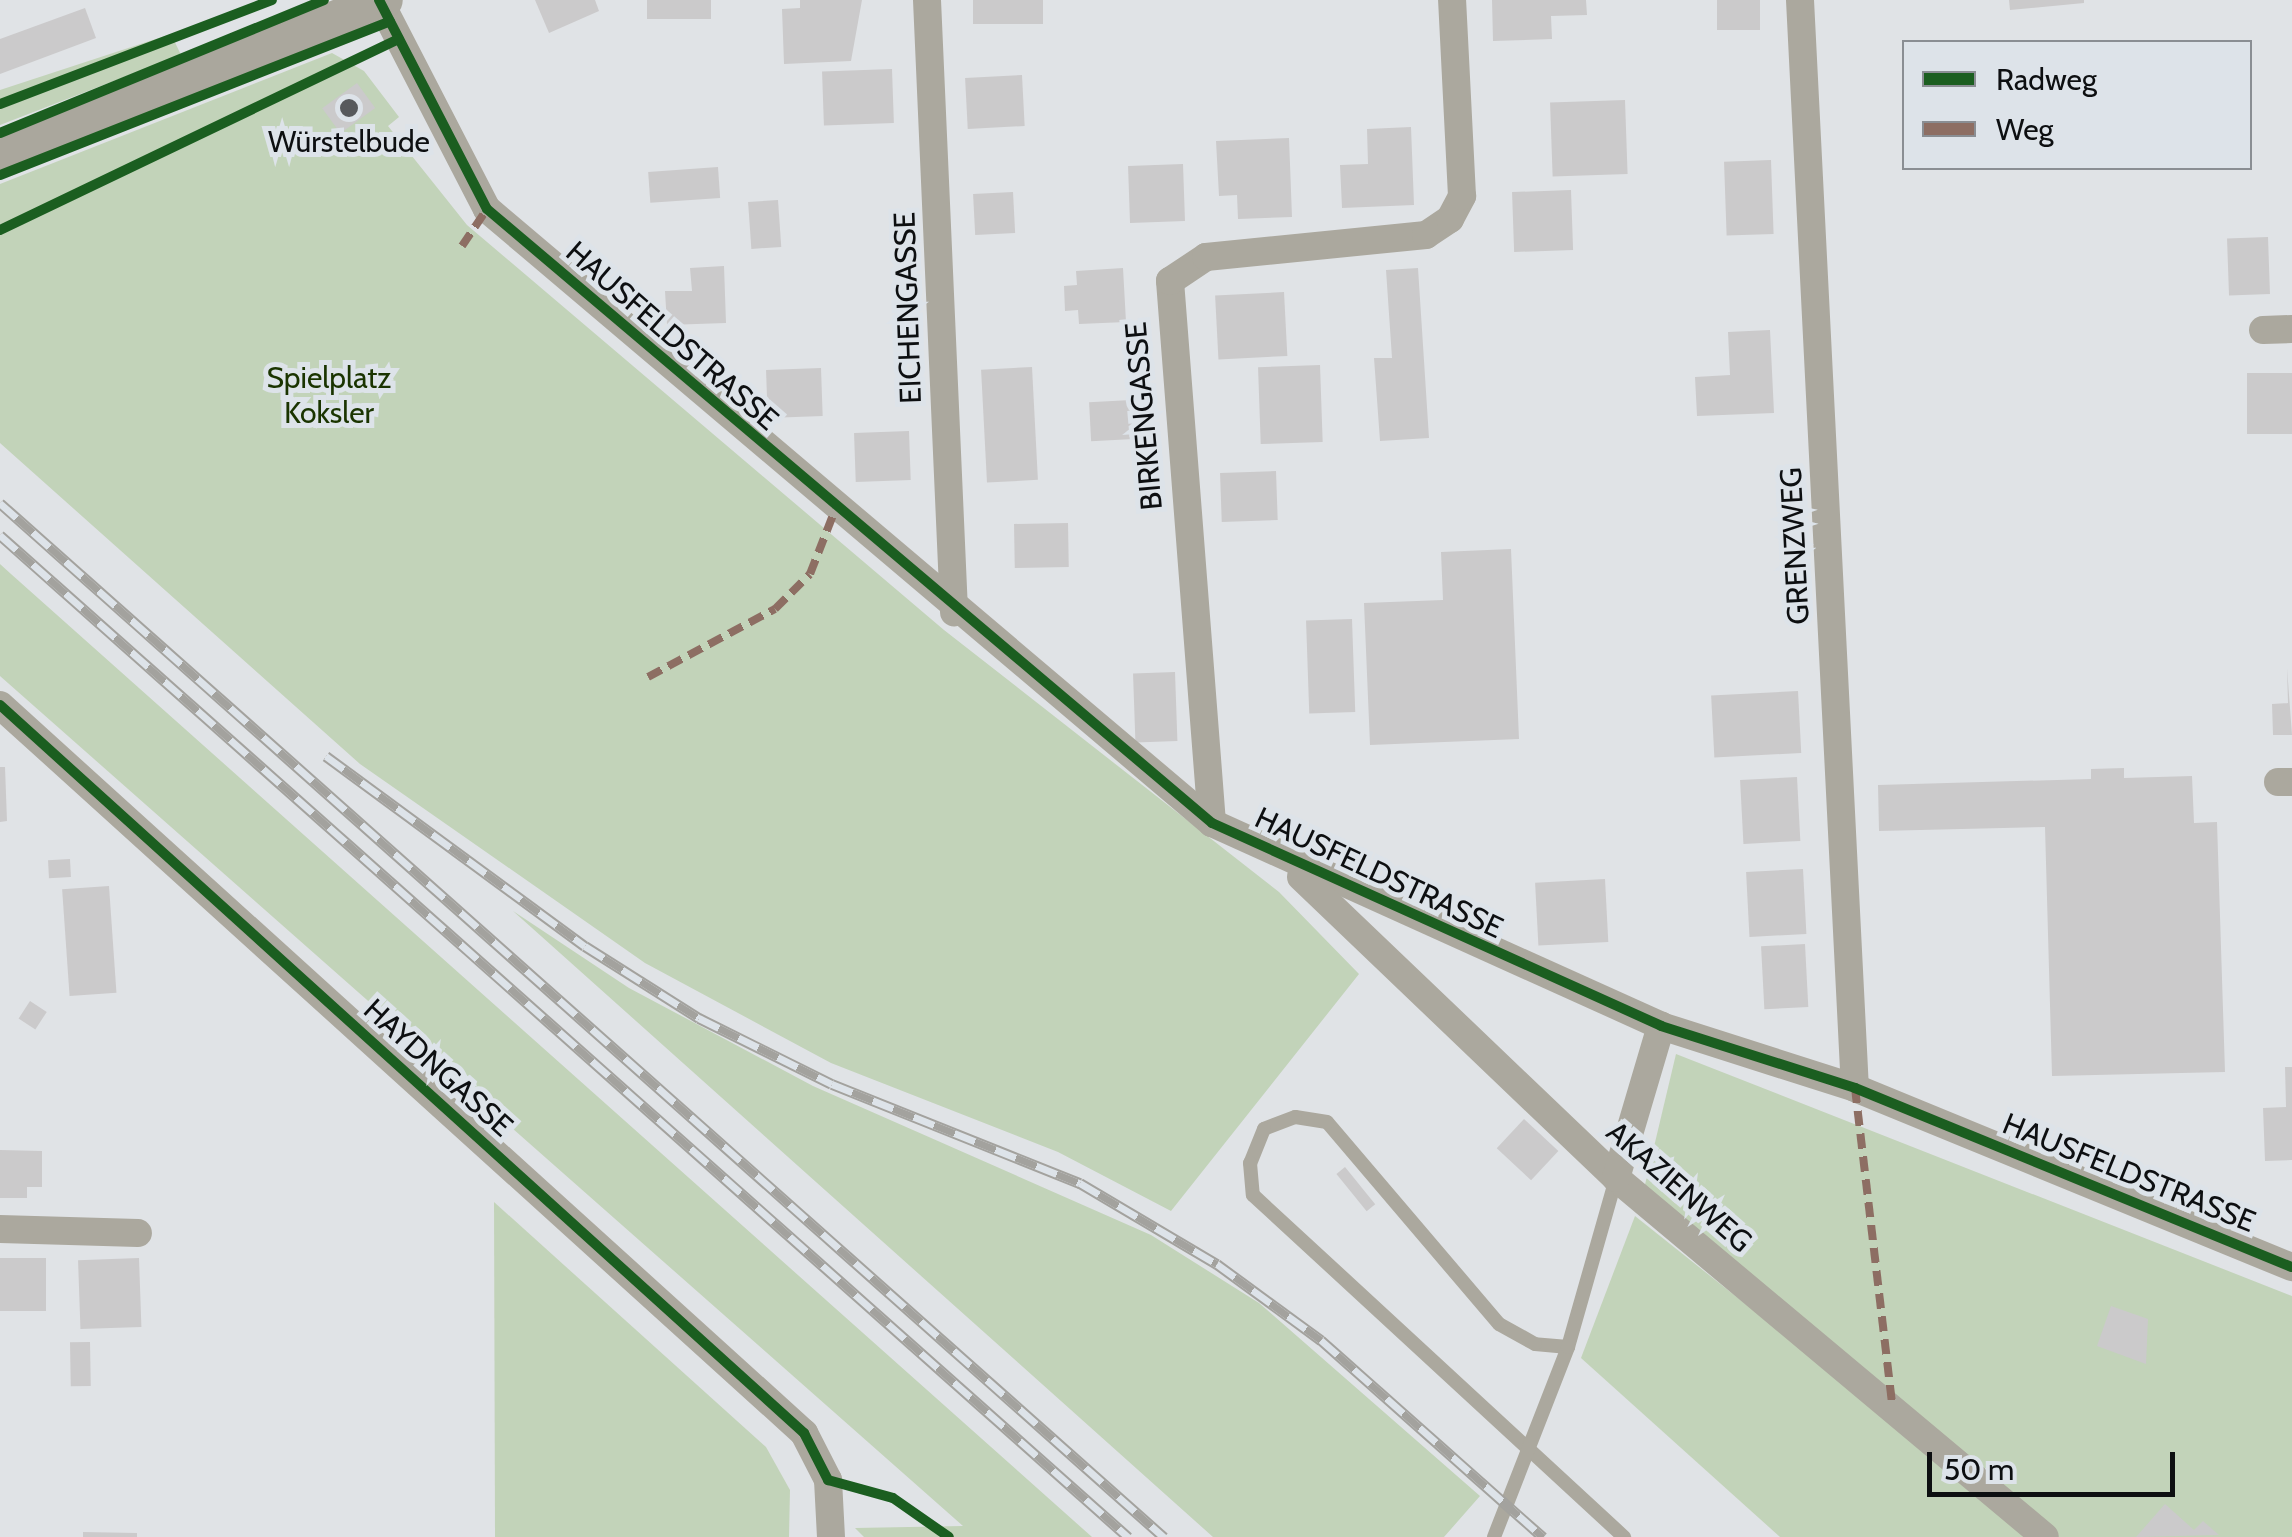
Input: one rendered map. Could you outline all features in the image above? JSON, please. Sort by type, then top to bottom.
[{"type":"main road","points":[[0,154],[381,1]]},
{"type":"street","name":"EICHENGASSE","points":[[927,0],[954,612]]},
{"type":"street","name":"BIRKENGASSE","points":[[1212,823],[1170,281],[1206,256],[1426,236],[1450,220],[1462,196],[1452,0]]},
{"type":"street","name":"GRENZWEG","points":[[1800,0],[1856,1088]]},
{"type":"street","name":"HAUSFELDSTRASSE","points":[[381,1],[487,208],[954,612],[1212,823],[1290,865],[1661,1026],[1856,1088],[2292,1267]]},
{"type":"street","points":[[2263,330],[2292,329]]},
{"type":"street","name":"HAYDNGASSE","points":[[0,705],[804,1433],[828,1480],[834,1534]]},
{"type":"street","name":"AKAZIENWEG","points":[[1290,865],[1616,1178],[2045,1537]]},
{"type":"street","points":[[1616,1178],[1661,1026]]},
{"type":"street","points":[[0,1230],[138,1233]]},
{"type":"lane","points":[[1568,1347],[1535,1344],[1498,1324],[1327,1122],[1295,1117],[1264,1129],[1250,1163],[1253,1195],[1624,1537]]},
{"type":"lane","points":[[1494,1537],[1531,1455],[1568,1347],[1616,1178]]},
{"type":"green space","points":[[171,34],[181,55],[0,125],[0,90]]},
{"type":"green space","name":"Spielplatz Koksler","points":[[332,53],[364,71],[399,117],[388,126],[467,225],[944,630],[1279,892],[1359,974],[1171,1211],[1058,1152],[831,1063],[645,963],[360,764],[0,443],[0,184]]},
{"type":"green space","points":[[0,564],[1092,1537],[864,1537],[855,1528],[963,1526],[0,676]]},
{"type":"green space","points":[[513,911],[629,988],[813,1086],[1151,1235],[1259,1303],[1480,1496],[1444,1537],[1213,1537]]},
{"type":"green space","points":[[1676,1054],[2292,1296],[2292,1537],[2054,1537],[1643,1193]]},
{"type":"green space","points":[[494,1202],[766,1447],[790,1490],[789,1537],[495,1537]]},
{"type":"green space","points":[[1635,1216],[1886,1416],[2026,1537],[1780,1537],[1581,1358]]},
{"type":"building","points":[[535,0],[595,0],[599,11],[549,33]]},
{"type":"building","points":[[647,0],[711,0],[711,19],[647,19]]},
{"type":"building","points":[[800,0],[862,0],[851,61],[784,64],[782,9],[800,8]]},
{"type":"building","points":[[973,0],[1043,0],[1043,24],[973,24]]},
{"type":"building","points":[[1492,0],[1586,0],[1587,15],[1551,16],[1552,39],[1493,41]]},
{"type":"building","points":[[1717,0],[1760,0],[1760,30],[1717,30]]},
{"type":"building","points":[[2009,0],[2084,0],[2084,3],[2010,10]]},
{"type":"building","points":[[85,8],[96,38],[0,74],[0,39]]},
{"type":"building","points":[[892,69],[894,123],[824,125],[822,71]]},
{"type":"building","points":[[1022,75],[1025,126],[968,129],[965,78]]},
{"type":"building","name":"Würstelbude","points":[[357,83],[375,108],[340,133],[322,108]]},
{"type":"building","points":[[1625,100],[1628,174],[1553,177],[1550,103]]},
{"type":"building","points":[[1411,127],[1414,205],[1342,208],[1340,165],[1368,164],[1367,129]]},
{"type":"building","points":[[1289,138],[1292,217],[1238,219],[1237,195],[1219,196],[1216,141]]},
{"type":"building","points":[[1771,160],[1774,234],[1727,236],[1724,162]]},
{"type":"building","points":[[1183,164],[1185,221],[1130,223],[1128,166]]},
{"type":"building","points":[[718,167],[720,198],[650,203],[648,172]]},
{"type":"building","points":[[1571,190],[1573,250],[1514,252],[1512,192]]},
{"type":"building","points":[[1013,192],[1015,233],[975,235],[973,194]]},
{"type":"building","points":[[778,200],[781,247],[751,249],[748,202]]},
{"type":"building","points":[[2268,237],[2270,294],[2229,295],[2227,238]]},
{"type":"building","points":[[724,266],[726,323],[667,325],[665,291],[692,291],[690,268]]},
{"type":"building","points":[[1123,268],[1126,322],[1079,324],[1078,310],[1065,311],[1064,286],[1077,285],[1076,271]]},
{"type":"building","points":[[1418,268],[1429,438],[1380,441],[1374,358],[1392,358],[1386,270]]},
{"type":"building","points":[[1284,292],[1287,356],[1218,360],[1215,296]]},
{"type":"building","points":[[1770,330],[1774,413],[1697,416],[1695,377],[1730,375],[1728,332]]},
{"type":"building","points":[[1320,365],[1323,442],[1261,444],[1258,367]]},
{"type":"building","points":[[1032,367],[1038,480],[987,483],[981,370]]},
{"type":"building","points":[[821,368],[823,416],[768,418],[766,370]]},
{"type":"building","points":[[2247,373],[2292,373],[2292,434],[2247,434]]},
{"type":"building","points":[[1150,399],[1152,438],[1091,441],[1089,402]]},
{"type":"building","points":[[909,431],[911,480],[856,482],[854,433]]},
{"type":"building","points":[[1276,471],[1278,520],[1222,522],[1220,473]]},
{"type":"building","points":[[1068,523],[1069,567],[1015,568],[1014,524]]},
{"type":"building","points":[[1511,549],[1519,739],[1370,745],[1364,603],[1443,600],[1441,552]]},
{"type":"building","points":[[1352,619],[1355,712],[1309,714],[1306,621]]},
{"type":"building","points":[[2287,668],[2292,735],[2273,735],[2272,704],[2288,703]]},
{"type":"building","points":[[1175,672],[1177,741],[1135,742],[1133,673]]},
{"type":"building","points":[[1798,691],[1801,753],[1714,757],[1711,696]]},
{"type":"building","points":[[0,767],[5,767],[7,821],[0,822]]},
{"type":"building","points":[[2124,768],[2124,778],[2192,776],[2194,823],[2217,822],[2225,1072],[2052,1076],[2045,827],[1879,831],[1878,785],[2091,779],[2091,769]]},
{"type":"building","points":[[1797,777],[1800,841],[1743,844],[1740,780]]},
{"type":"building","points":[[70,859],[71,877],[49,878],[48,860]]},
{"type":"building","points":[[1803,869],[1806,934],[1749,937],[1746,872]]},
{"type":"building","points":[[1605,879],[1608,942],[1538,946],[1535,883]]},
{"type":"building","points":[[109,886],[116,993],[70,996],[62,889]]},
{"type":"building","points":[[1805,944],[1808,1007],[1764,1009],[1761,946]]},
{"type":"building","points":[[30,1001],[47,1012],[35,1030],[19,1019]]},
{"type":"building","points":[[2285,1067],[2292,1067],[2292,1160],[2265,1161],[2263,1108],[2286,1107]]},
{"type":"building","points":[[1524,1119],[1558,1151],[1531,1180],[1497,1148]]},
{"type":"building","points":[[0,1150],[42,1151],[42,1187],[27,1187],[27,1198],[0,1198]]},
{"type":"building","points":[[1345,1167],[1375,1204],[1367,1211],[1336,1174]]},
{"type":"building","points":[[0,1258],[46,1258],[46,1311],[0,1311]]},
{"type":"building","points":[[139,1258],[141,1327],[80,1329],[78,1260]]},
{"type":"building","points":[[2111,1306],[2148,1319],[2146,1364],[2097,1346]]},
{"type":"building","points":[[70,1342],[90,1342],[91,1386],[71,1386]]},
{"type":"building","points":[[2165,1504],[2194,1530],[2203,1521],[2219,1535],[2136,1537]]},
{"type":"building","points":[[83,1532],[137,1533],[137,1537],[83,1537]]},
{"type":"railway","points":[[0,503],[1164,1537]]},
{"type":"railway","points":[[0,535],[1128,1537]]},
{"type":"railway","points":[[326,756],[585,946],[699,1018],[832,1084],[1080,1183],[1217,1264],[1321,1340],[1543,1537]]},
{"type":"marked path","points":[[462,246],[487,209]]},
{"type":"marked path","points":[[648,677],[775,609],[810,574],[835,510]]},
{"type":"marked path","points":[[1855,1088],[1892,1404]]},
{"type":"cycle path","points":[[0,104],[272,0]]},
{"type":"cycle path","points":[[0,133],[324,0]]},
{"type":"cycle path","points":[[379,0],[487,209],[1212,823],[1661,1026],[1855,1088],[2292,1267]]},
{"type":"cycle path","points":[[0,175],[390,21]]},
{"type":"cycle path","points":[[0,230],[399,39]]},
{"type":"cycle path","points":[[0,705],[804,1433],[828,1480],[893,1498],[949,1537]]},
{"type":"place","name":"Würstelbude","points":[[349,108]]}]
